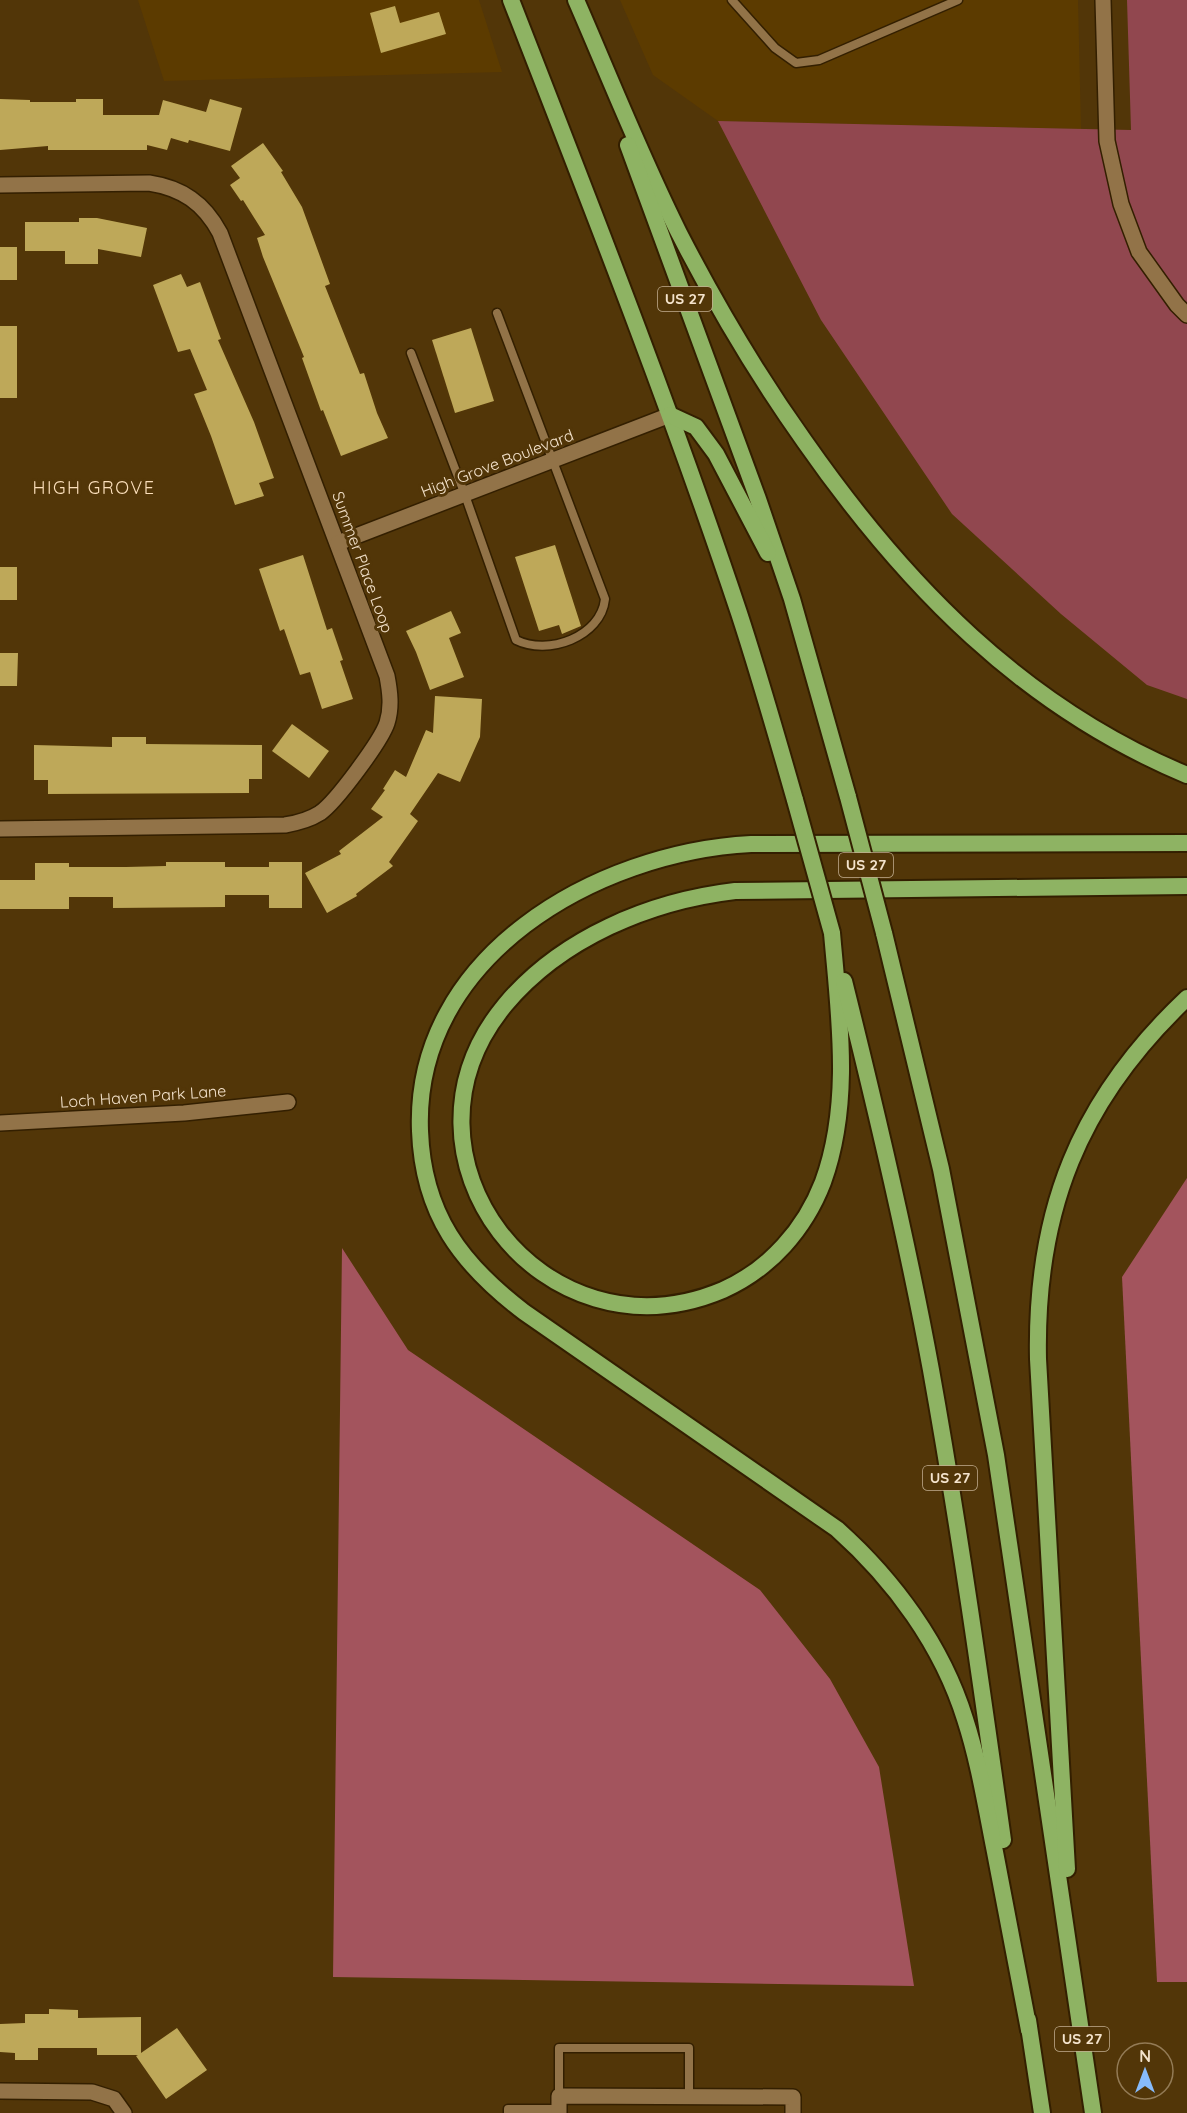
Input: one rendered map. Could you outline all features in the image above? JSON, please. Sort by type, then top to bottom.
[{"type":"highway","name":"US 27","points":[[511,0],[670,415],[740,615],[832,933],[892,1183],[932,1378],[961,1547],[1042,2113]]},
{"type":"highway","name":"US 27","points":[[575,0],[723,402],[792,599],[884,933],[941,1169],[980,1361],[1010,1540],[1093,2113]]},
{"type":"highway","points":[[575,0],[656,184],[705,282],[765,382],[849,504],[938,606],[1017,676],[1066,711],[1118,743],[1187,775]]},
{"type":"highway","points":[[670,415],[696,427],[716,454],[792,599]]},
{"type":"highway","points":[[1029,2030],[981,1782],[965,1717],[938,1655],[907,1605],[880,1570],[837,1529],[524,1312],[497,1291],[471,1266],[454,1242],[432,1196],[421,1145],[421,1098],[428,1059],[437,1032],[456,999],[480,967],[506,941],[549,909],[595,883],[644,863],[697,850],[751,844],[1187,843]]},
{"type":"highway","points":[[832,933],[841,1055],[838,1117],[824,1180],[797,1231],[780,1251],[756,1271],[733,1285],[679,1304],[651,1307],[621,1305],[591,1298],[555,1282],[520,1256],[490,1220],[473,1182],[463,1140],[467,1080],[482,1039],[495,1017],[513,996],[536,974],[593,935],[625,919],[662,906],[698,896],[735,891],[1187,886]]},
{"type":"highway","points":[[1072,1965],[1064,1790],[1038,1359],[1041,1273],[1057,1197],[1069,1162],[1099,1102],[1143,1044],[1187,998]]},
{"type":"street","points":[[1103,0],[1107,141],[1121,204],[1139,252],[1177,305],[1187,315]]},
{"type":"street","name":"Summer Place Loop","points":[[0,185],[149,183],[180,191],[193,198],[204,208],[220,233],[338,543],[387,676],[390,692],[390,709],[381,737],[332,804],[310,819],[285,825],[0,829]]},
{"type":"street","name":"High Grove Boulevard","points":[[338,543],[670,415]]},
{"type":"street","name":"Loch Haven Park Lane","points":[[0,1123],[183,1113],[288,1102]]},
{"type":"street","points":[[0,2091],[92,2091],[114,2099],[124,2113]]},
{"type":"street","points":[[559,2106],[689,2097],[793,2097],[793,2113]]},
{"type":"lane","points":[[732,0],[775,48],[796,63],[819,60],[958,0]]},
{"type":"lane","points":[[411,353],[465,495],[516,640],[528,646],[540,646],[576,638],[590,629],[600,618],[604,611],[605,599],[497,313]]},
{"type":"lane","points":[[508,2113],[508,2109],[559,2106],[559,2048],[689,2048],[689,2097]]},
{"type":"shaded area","points":[[138,0],[479,0],[502,72],[164,81]]},
{"type":"shaded area","points":[[620,0],[1078,0],[1081,129],[718,121],[653,75]]},
{"type":"shaded area","points":[[1127,0],[1187,0],[1187,699],[1147,685],[1061,614],[952,514],[821,320],[718,121],[1131,130]]},
{"type":"shaded area","points":[[1187,1178],[1187,1982],[1157,1982],[1122,1277]]},
{"type":"shaded area","points":[[342,1248],[408,1350],[760,1590],[830,1679],[879,1767],[914,1986],[333,1977]]},
{"type":"building","points":[[395,6],[400,23],[439,12],[446,34],[381,53],[370,13]]},
{"type":"building","points":[[0,99],[30,100],[30,102],[76,102],[76,99],[103,99],[103,115],[159,115],[163,100],[206,112],[210,99],[242,108],[230,151],[189,140],[188,143],[171,138],[167,150],[147,145],[147,150],[48,150],[48,146],[0,150]]},
{"type":"building","points":[[263,143],[283,171],[281,172],[302,207],[330,284],[325,286],[360,374],[364,373],[388,438],[341,456],[323,410],[321,411],[302,358],[304,357],[263,257],[257,238],[265,235],[243,200],[241,201],[230,185],[240,178],[231,166]]},
{"type":"building","points":[[79,218],[97,218],[147,228],[141,257],[98,249],[98,264],[65,264],[65,251],[25,251],[25,222],[79,222]]},
{"type":"building","points":[[0,247],[17,247],[17,280],[0,280]]},
{"type":"building","points":[[181,274],[187,287],[200,282],[221,339],[218,340],[254,422],[274,478],[259,483],[264,496],[235,505],[194,394],[207,390],[190,349],[178,352],[153,285]]},
{"type":"building","points":[[0,326],[17,326],[17,398],[0,398]]},
{"type":"building","points":[[471,328],[494,401],[455,413],[432,340]]},
{"type":"building","points":[[555,545],[581,626],[562,634],[559,625],[539,631],[515,557]]},
{"type":"building","points":[[303,555],[327,630],[332,628],[353,699],[322,709],[310,672],[300,675],[284,629],[280,631],[259,569]]},
{"type":"building","points":[[0,567],[17,567],[17,600],[0,600]]},
{"type":"building","points":[[451,611],[461,633],[449,638],[464,677],[430,690],[406,631]]},
{"type":"building","points":[[0,653],[18,653],[17,686],[0,686]]},
{"type":"building","points":[[435,696],[482,699],[480,737],[460,782],[438,773],[410,814],[418,821],[389,862],[393,866],[356,894],[357,896],[327,913],[305,873],[341,854],[339,851],[383,817],[371,809],[385,790],[383,789],[395,770],[406,777],[426,730],[433,733]]},
{"type":"building","points":[[292,724],[329,751],[309,778],[272,751]]},
{"type":"building","points":[[112,737],[146,737],[146,744],[262,745],[262,779],[249,779],[249,793],[48,794],[48,780],[34,780],[34,745],[112,747]]},
{"type":"building","points":[[166,862],[225,862],[225,867],[269,867],[269,862],[302,862],[302,908],[269,908],[269,895],[225,895],[225,907],[113,908],[113,897],[69,897],[69,909],[0,909],[0,880],[35,880],[35,863],[69,863],[69,867],[126,867],[166,866]]},
{"type":"building","points":[[49,2009],[78,2010],[78,2018],[141,2017],[141,2053],[177,2028],[207,2070],[166,2099],[136,2056],[138,2055],[97,2055],[97,2048],[38,2048],[38,2060],[15,2060],[15,2053],[0,2052],[0,2024],[25,2023],[25,2014],[49,2014]]},
{"type":"district","name":"HIGH GROVE","points":[[94,488]]}]
